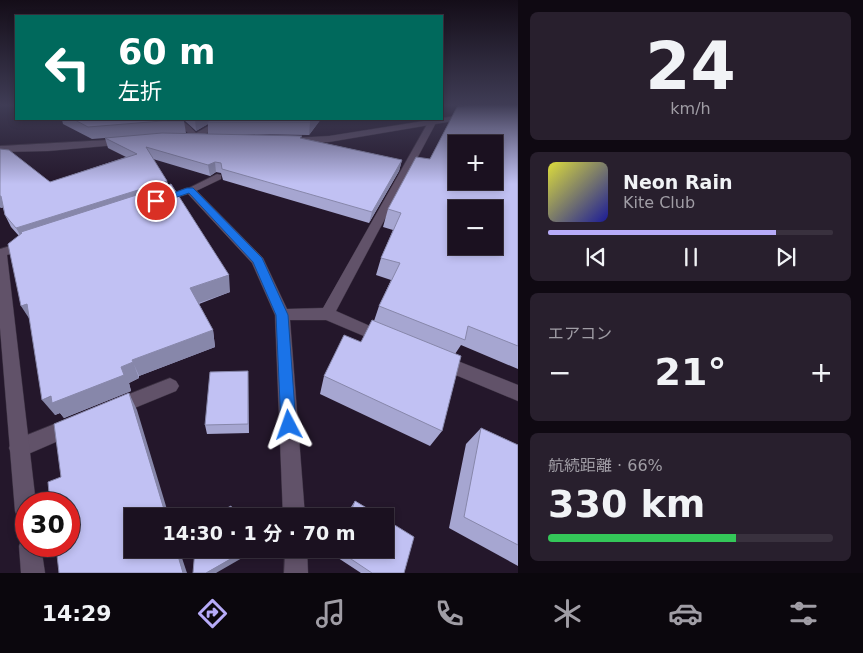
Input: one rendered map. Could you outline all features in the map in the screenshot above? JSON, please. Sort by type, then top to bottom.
[{"type":"street","points":[[189,131],[195,138]]},
{"type":"street","points":[[195,138],[207,131]]},
{"type":"street","points":[[282,141],[329,139],[377,131]]},
{"type":"street","points":[[327,314],[428,131]]},
{"type":"street","points":[[179,138],[214,138]]},
{"type":"street","points":[[0,148],[48,148],[139,140]]},
{"type":"street","points":[[145,205],[190,190],[217,177]]},
{"type":"street","points":[[190,190],[258,261],[282,315],[294,508]]},
{"type":"street","points":[[24,492],[0,253],[36,241]]},
{"type":"street","points":[[282,315],[327,314],[400,345]]},
{"type":"street","points":[[427,356],[518,394]]},
{"type":"street","points":[[20,448],[170,386]]},
{"type":"street","points":[[31,557],[33,573]]},
{"type":"street","points":[[296,558],[296,573]]},
{"type":"building","points":[[445,131],[518,131],[518,346],[468,326],[465,340],[379,306],[400,263],[381,258],[401,213],[388,209],[416,157],[430,159]]},
{"type":"building","points":[[162,133],[302,136],[300,138],[402,160],[372,212],[222,169],[221,163],[215,162],[208,165],[146,147],[167,181],[16,228],[5,215],[0,196],[0,149],[9,150],[50,182],[137,154],[105,138]]},
{"type":"building","points":[[171,184],[229,275],[190,288],[213,330],[132,360],[133,362],[121,367],[124,375],[52,403],[51,396],[42,400],[27,304],[21,306],[8,244],[21,232]]},
{"type":"building","points":[[372,320],[461,356],[442,431],[324,376],[344,335],[361,342]]},
{"type":"building","points":[[248,371],[248,424],[205,425],[210,372]]},
{"type":"building","points":[[129,393],[164,508],[124,508],[124,558],[179,558],[183,573],[59,573],[57,557],[80,557],[80,492],[49,492],[48,482],[61,477],[54,424]]},
{"type":"building","points":[[481,428],[518,445],[518,545],[464,517]]},
{"type":"building","points":[[355,501],[367,508],[352,508]]},
{"type":"building","points":[[394,525],[414,537],[404,573],[372,573],[350,558],[394,558]]},
{"type":"building","points":[[194,558],[232,558],[206,573],[193,573]]},
{"type":"route","points":[[156,201],[190,190],[258,261],[282,315],[289,425]]}]
